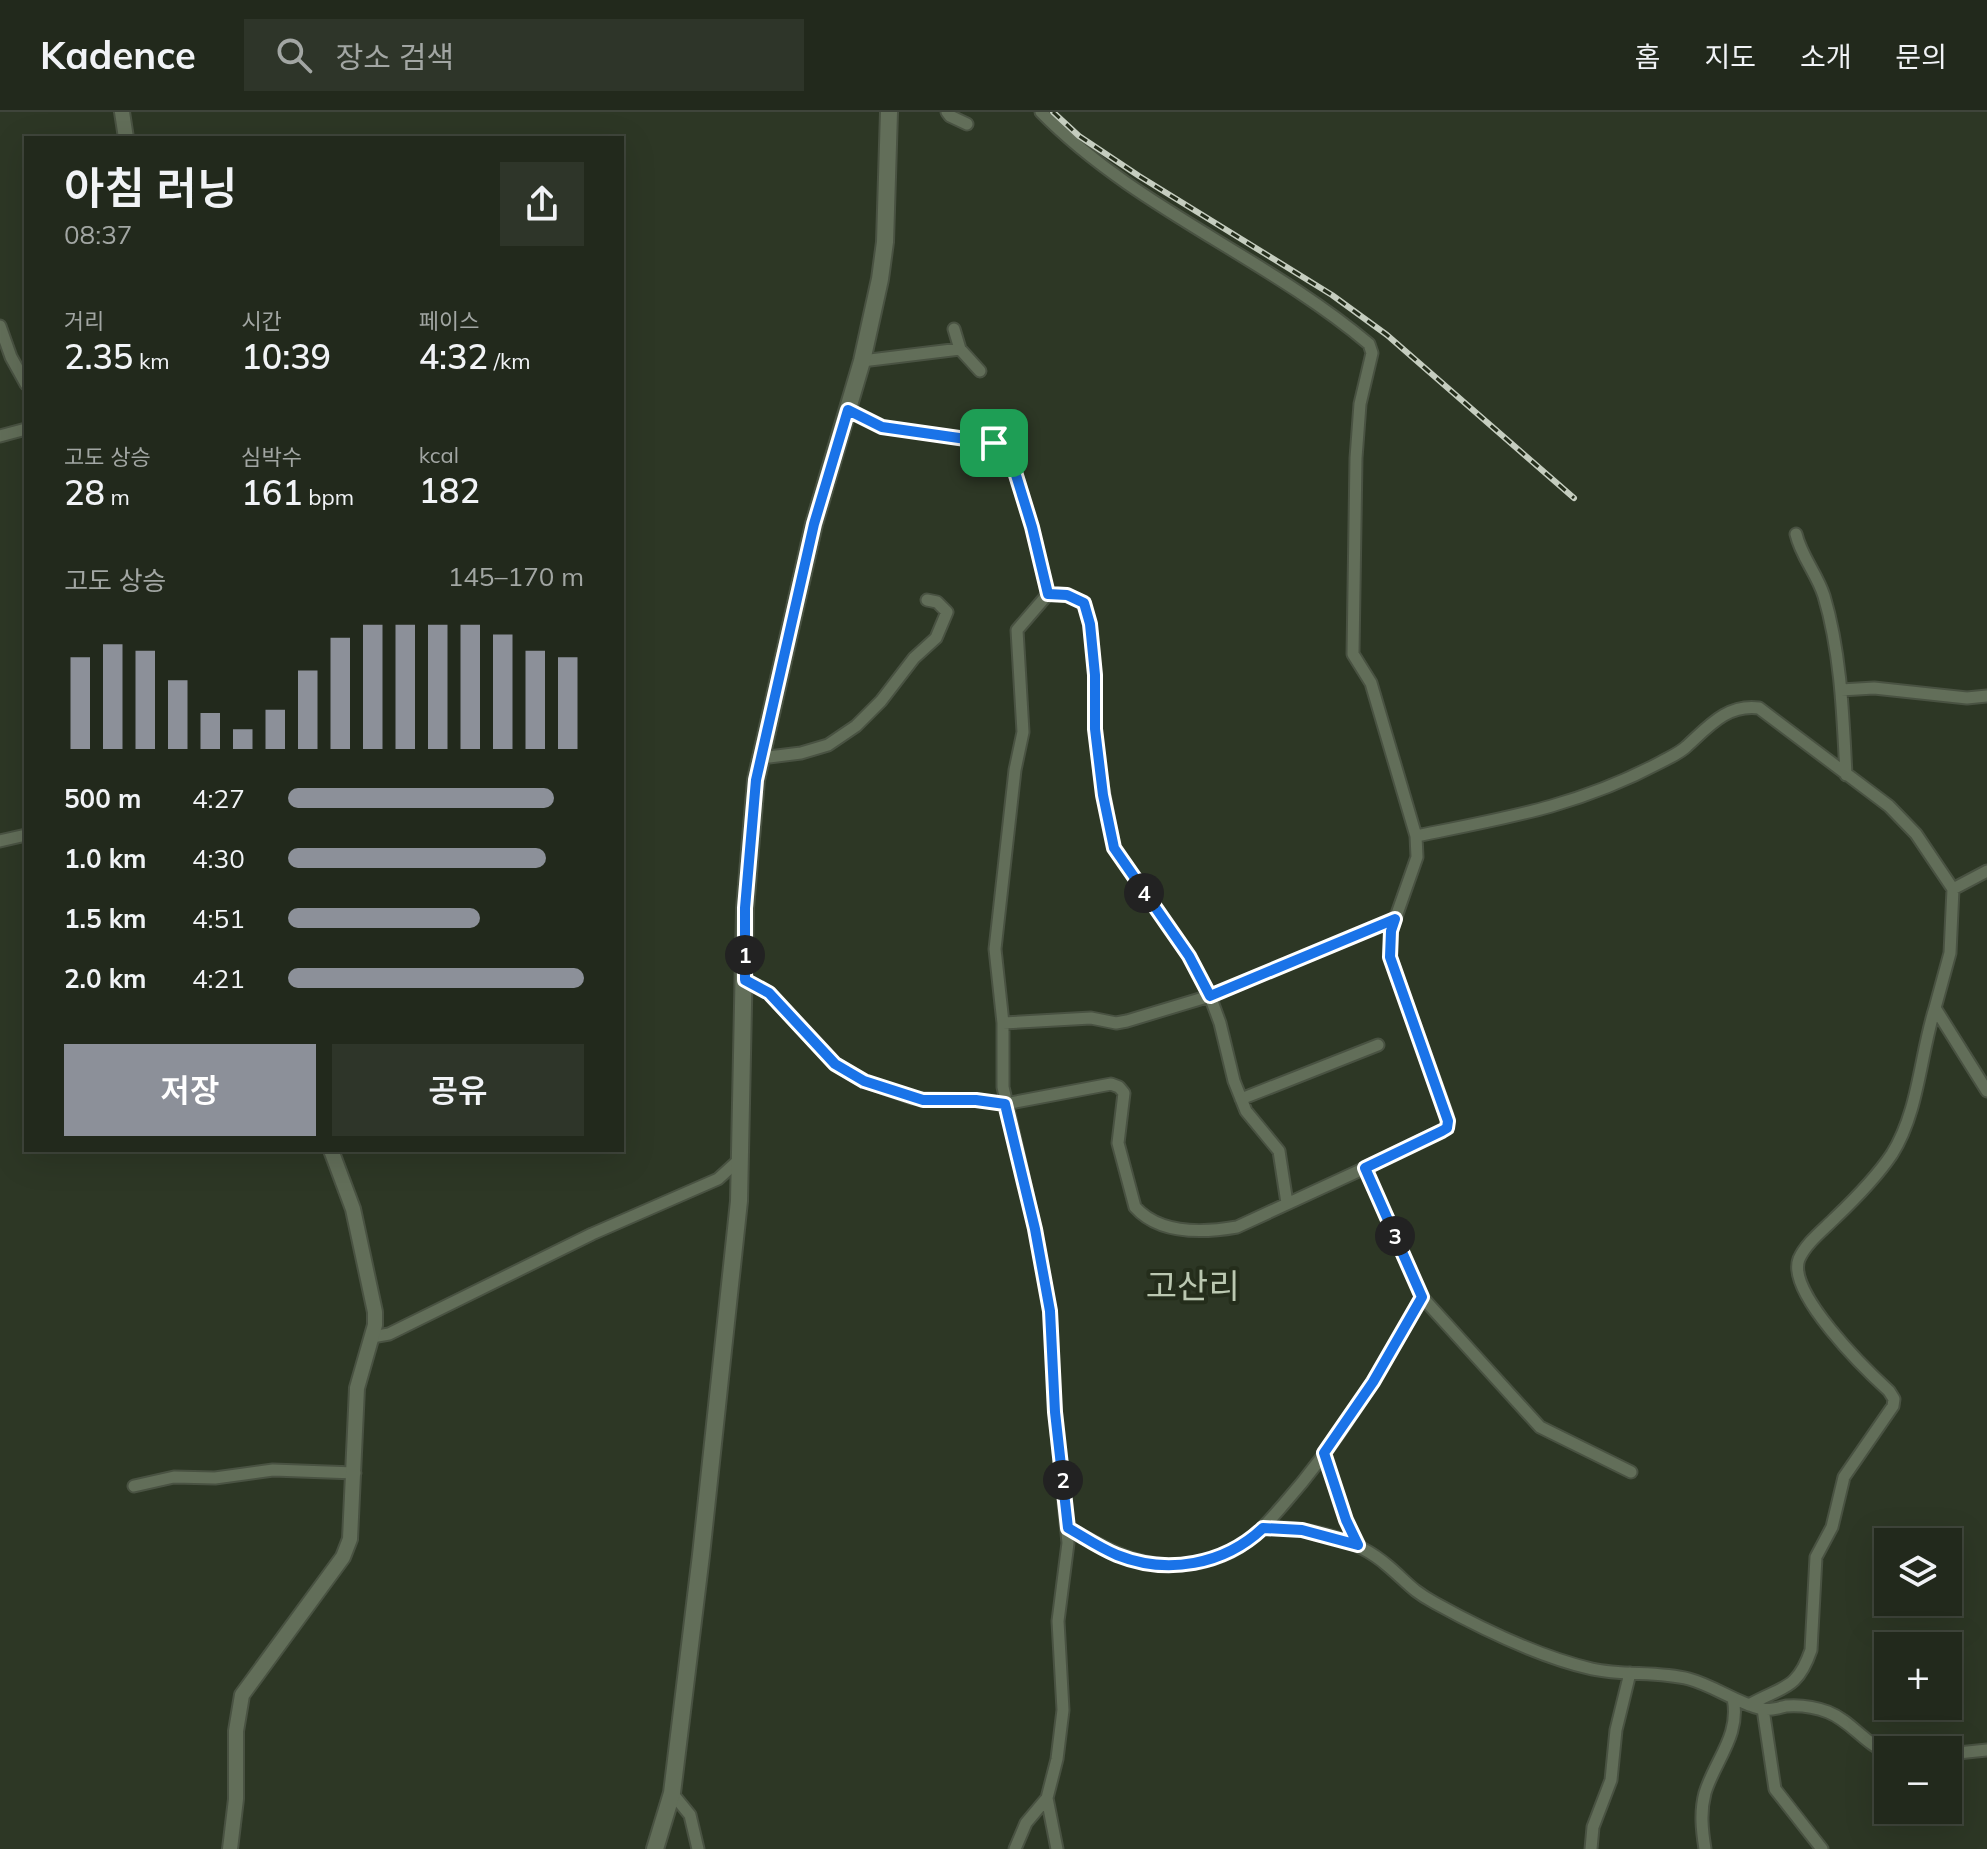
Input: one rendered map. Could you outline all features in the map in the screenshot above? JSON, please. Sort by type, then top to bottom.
[{"type":"main road","points":[[655,1849],[672,1793],[739,1201],[745,908],[755,790],[814,524],[862,361],[885,242],[889,112]]},
{"type":"street","points":[[122,112],[126,136]]},
{"type":"street","points":[[947,112],[967,124]]},
{"type":"street","points":[[745,980],[769,993],[835,1064],[864,1081],[923,1100],[976,1100],[1005,1104],[1111,1084],[1119,1087],[1124,1093],[1118,1143],[1135,1207],[1140,1213],[1171,1228],[1214,1231],[1237,1227],[1447,1128],[1448,1121],[1390,957],[1391,931],[1417,857],[1416,836],[1371,683],[1353,654],[1356,458],[1360,404],[1372,353],[1369,344],[1307,298],[1098,165],[1041,112]]},
{"type":"street","points":[[0,326],[11,357],[24,380]]},
{"type":"street","points":[[954,329],[960,349],[980,371]]},
{"type":"street","points":[[862,361],[960,349]]},
{"type":"street","points":[[848,410],[882,427],[994,443],[1002,449],[1011,459],[1048,594]]},
{"type":"street","points":[[0,436],[24,430]]},
{"type":"street","points":[[1796,534],[1823,594],[1841,690],[1846,775]]},
{"type":"street","points":[[1057,1849],[1047,1798],[1057,1759],[1063,1710],[1058,1621],[1068,1528],[1055,1412],[1050,1311],[1035,1229],[1005,1104],[1003,1023],[995,949],[1015,770],[1023,732],[1017,630],[1048,594],[1067,595],[1084,603],[1090,624],[1095,675],[1095,729],[1103,795],[1114,848],[1189,956],[1210,996],[1234,1081],[1246,1111],[1279,1151],[1287,1203]]},
{"type":"street","points":[[761,758],[801,753],[828,745],[856,726],[881,701],[914,658],[936,638],[947,612],[937,602],[927,600]]},
{"type":"street","points":[[1841,690],[1874,688],[1967,698],[1987,696]]},
{"type":"street","points":[[1416,836],[1503,820],[1599,792],[1685,748],[1719,717],[1739,707],[1759,708],[1889,806],[1906,822],[1953,889],[1950,953],[1925,1039],[1911,1111],[1893,1152],[1865,1189],[1810,1244],[1799,1260],[1799,1278],[1806,1294],[1846,1348],[1889,1391],[1894,1399],[1893,1406],[1844,1477],[1832,1527],[1816,1557],[1811,1650],[1806,1664],[1793,1684],[1749,1705]]},
{"type":"street","points":[[0,841],[24,835]]},
{"type":"street","points":[[1953,889],[1987,871]]},
{"type":"street","points":[[1003,1023],[1091,1018],[1116,1023],[1210,996],[1395,919]]},
{"type":"street","points":[[1935,1008],[1987,1091]]},
{"type":"street","points":[[1241,1099],[1378,1045]]},
{"type":"street","points":[[230,1849],[236,1799],[236,1731],[242,1695],[348,1547],[355,1473],[357,1388],[372,1337],[375,1312],[349,1198],[332,1152]]},
{"type":"street","points":[[372,1337],[389,1334],[592,1234],[718,1179],[740,1159]]},
{"type":"street","points":[[1365,1168],[1422,1297],[1540,1427],[1631,1472]]},
{"type":"street","points":[[1068,1528],[1125,1558],[1172,1565],[1207,1560],[1233,1551],[1263,1528],[1305,1480],[1373,1382],[1422,1297]]},
{"type":"street","points":[[1324,1453],[1343,1512],[1358,1545]]},
{"type":"street","points":[[134,1486],[174,1477],[215,1478],[273,1470],[349,1470],[355,1473]]},
{"type":"street","points":[[1263,1528],[1302,1530],[1358,1545],[1386,1564],[1415,1593],[1465,1619],[1574,1664],[1608,1672],[1684,1678],[1706,1684],[1763,1709],[1790,1706],[1828,1712],[1874,1745]]},
{"type":"street","points":[[1591,1849],[1593,1827],[1611,1780],[1616,1730],[1630,1673]]},
{"type":"street","points":[[1705,1849],[1701,1819],[1703,1804],[1731,1734],[1735,1718],[1733,1698]]},
{"type":"street","points":[[1763,1709],[1775,1789],[1822,1849]]},
{"type":"street","points":[[1962,1753],[1987,1750]]},
{"type":"street","points":[[672,1793],[690,1815],[698,1849]]},
{"type":"street","points":[[1015,1849],[1026,1823],[1047,1798]]},
{"type":"railway","points":[[1053,112],[1079,136],[1332,295],[1387,335],[1574,498]]},
{"type":"district","name":"고산리","points":[[1193,1285]]},
{"type":"route","points":[[848,410],[882,427],[994,443],[1011,459],[1048,594],[1067,595],[1084,603],[1090,624],[1095,675],[1095,729],[1103,795],[1114,848],[1189,956],[1210,996],[1395,919],[1391,931],[1390,957],[1448,1121],[1447,1128],[1442,1131],[1365,1168],[1422,1297],[1373,1382],[1324,1453],[1346,1520],[1358,1545],[1302,1530],[1263,1528],[1233,1551],[1207,1560],[1183,1565],[1151,1564],[1125,1558],[1068,1528],[1055,1412],[1050,1311],[1035,1229],[1005,1104],[976,1100],[923,1100],[864,1081],[835,1064],[769,993],[745,980],[745,908],[756,780],[814,524],[848,410]]}]
